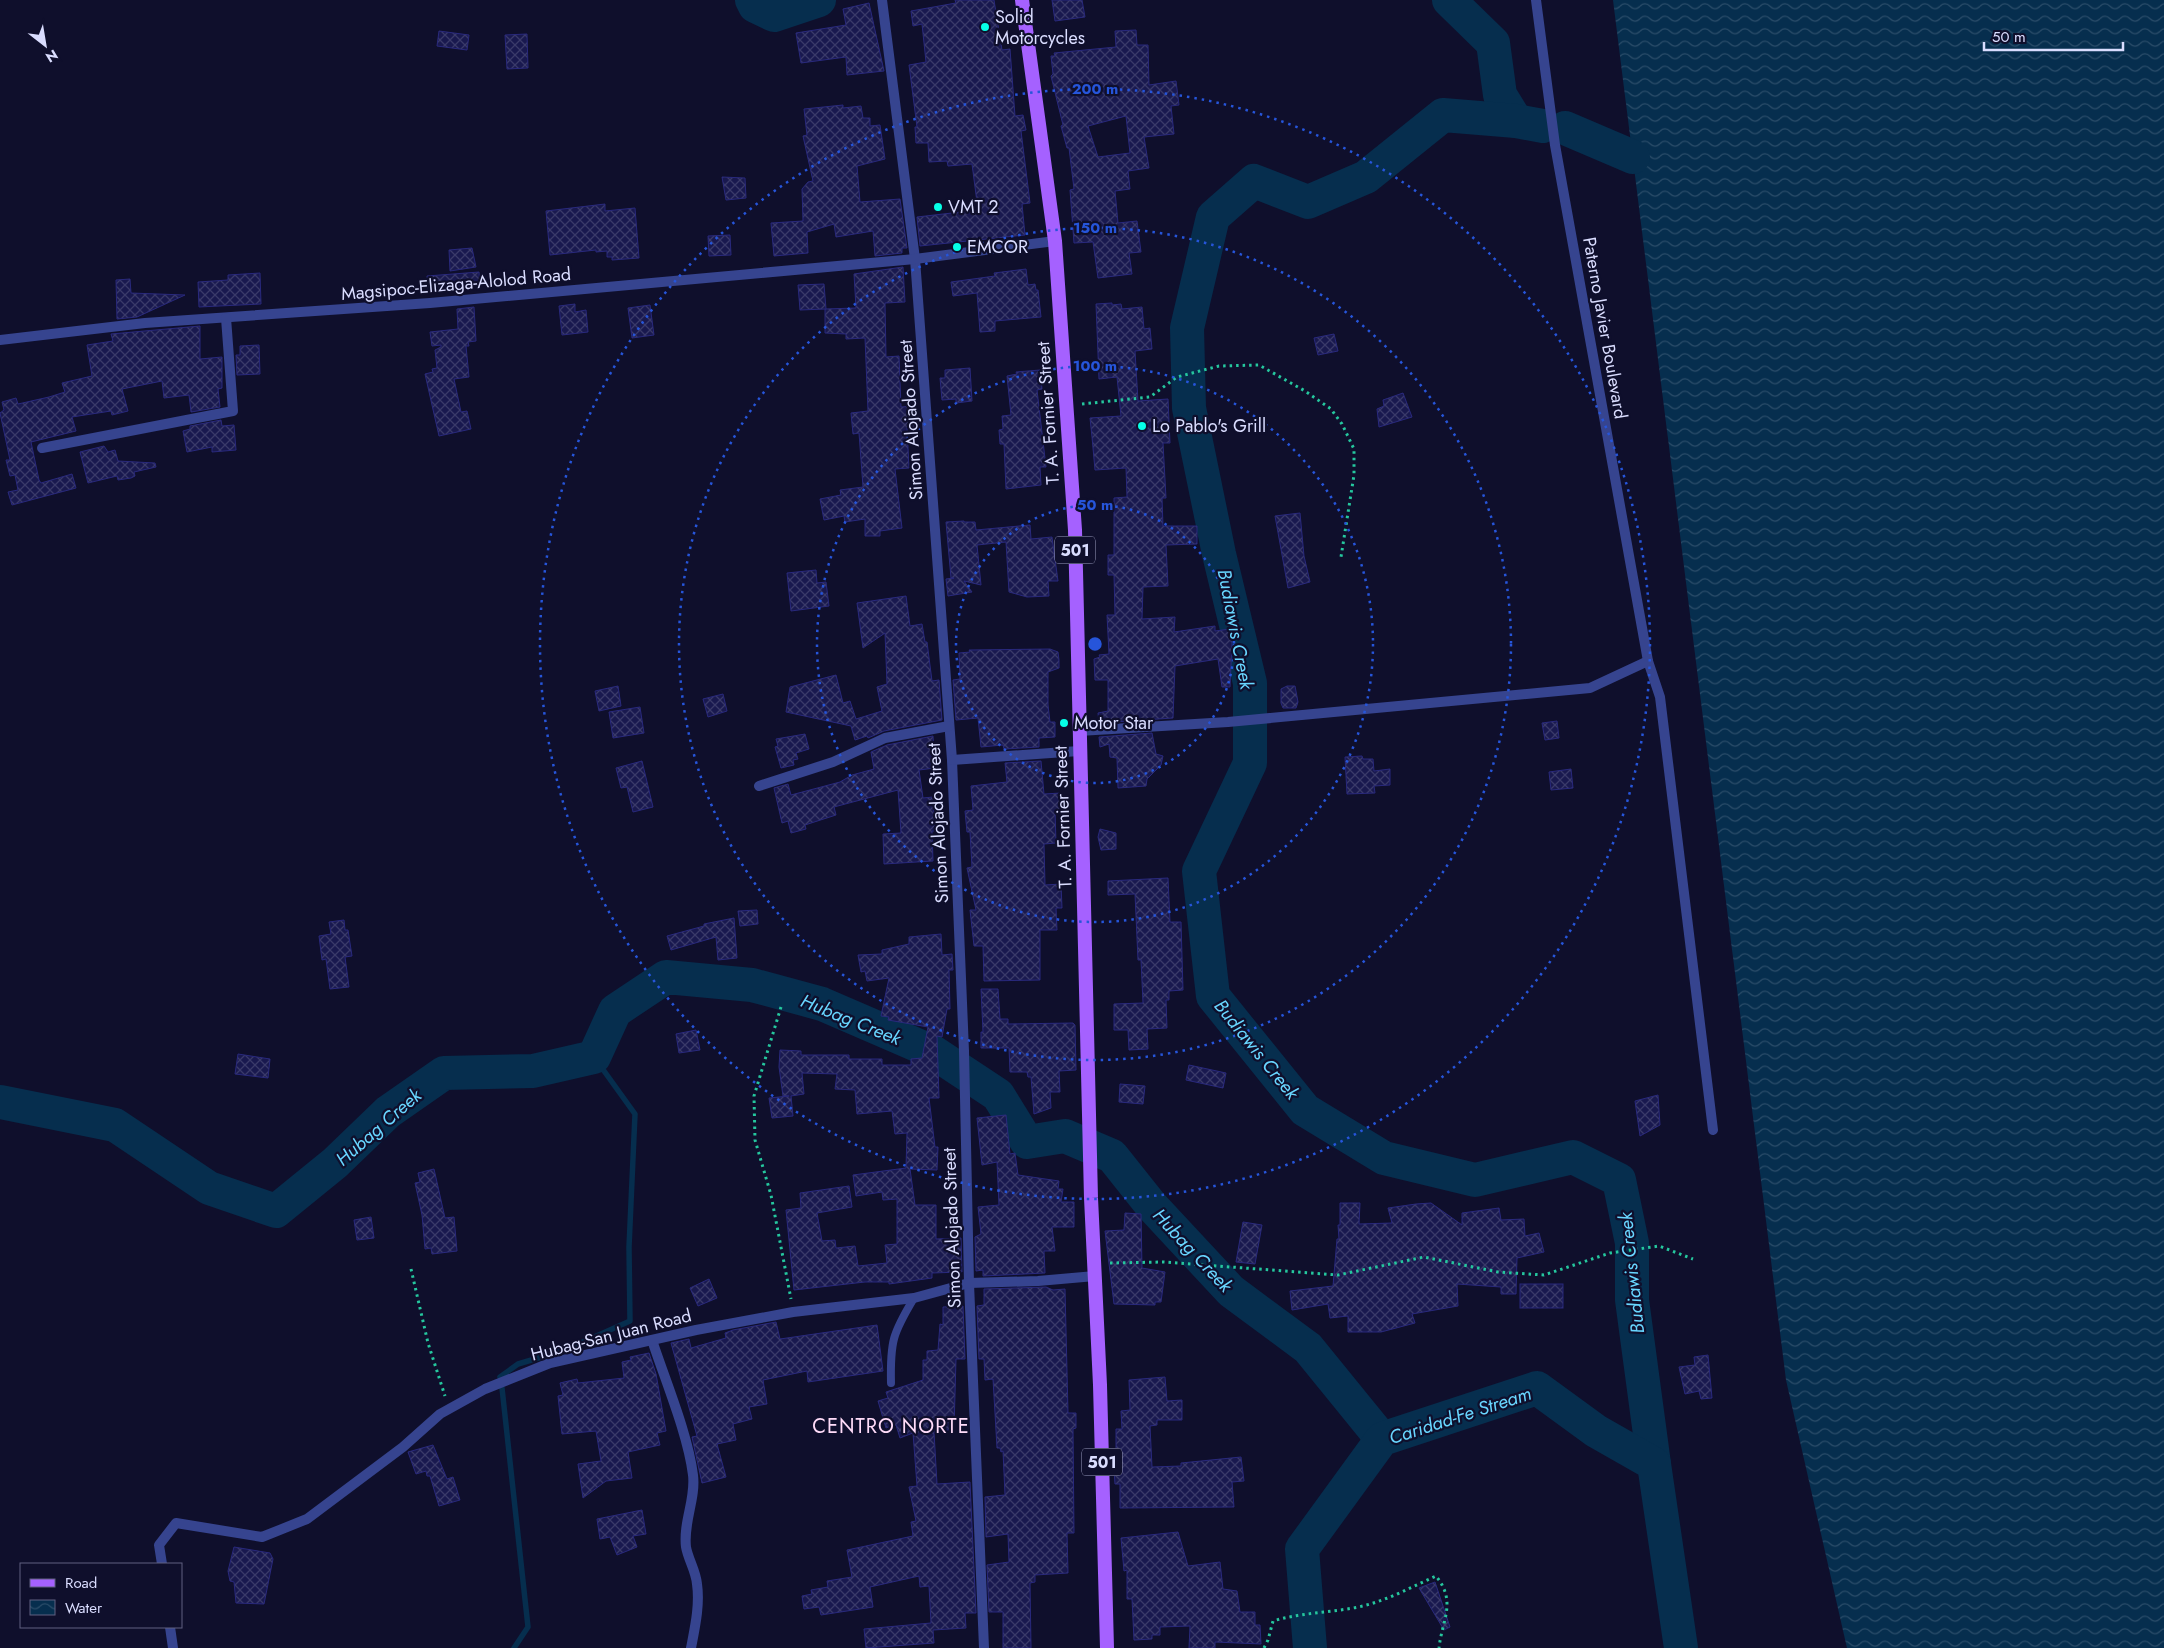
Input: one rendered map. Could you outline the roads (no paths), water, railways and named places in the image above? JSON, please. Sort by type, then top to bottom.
[{"type":"main road","name":"T. A. Fornier Street","points":[[1022,0],[1054,241],[1075,530],[1079,751],[1094,1270]]},
{"type":"main road","name":"501","points":[[1094,1270],[1100,1385],[1107,1648]]},
{"type":"street","name":"Simon Alojado Street","points":[[882,0],[915,259],[952,760],[964,1051],[969,1283],[984,1648]]},
{"type":"street","name":"Paterno Javier Boulevard","points":[[1536,0],[1555,145],[1648,661],[1660,697],[1712,1130]]},
{"type":"street","name":"Magsipoc-Elizaga-Alolod Road","points":[[0,340],[145,323],[430,303],[915,259],[1054,241]]},
{"type":"street","points":[[42,448],[233,410],[226,318]]},
{"type":"street","points":[[1079,731],[1228,722],[1590,688],[1648,661]]},
{"type":"street","points":[[759,786],[833,762],[885,738],[949,726]]},
{"type":"street","points":[[952,760],[1079,751]]},
{"type":"street","name":"Hubag-San Juan Road","points":[[162,1563],[159,1545],[176,1523],[262,1537],[308,1520],[449,1409],[485,1389],[550,1363],[652,1340],[793,1312],[914,1298],[969,1283],[1038,1281],[1094,1270]]},
{"type":"street","points":[[652,1340],[686,1444],[693,1475],[693,1490],[686,1519],[686,1547],[697,1582],[698,1610],[691,1648]]},
{"type":"street","points":[[170,1628],[173,1648]]},
{"type":"lane","points":[[891,1383],[890,1353],[895,1329],[914,1298]]},
{"type":"water","points":[[1613,0],[2164,0],[2164,1648],[1847,1648],[1786,1380]]},
{"type":"waterway","name":"Budiawis Creek","points":[[752,0],[755,6],[774,15],[819,0]]},
{"type":"waterway","name":"Budiawis Creek","points":[[1449,0],[1493,43],[1500,95],[1516,121]]},
{"type":"waterway","name":"Budiawis Creek","points":[[1543,126],[1516,121],[1443,115],[1366,177],[1308,202],[1254,181],[1213,217],[1187,328],[1189,408],[1219,554],[1250,683],[1250,763],[1199,871],[1213,996],[1305,1110],[1384,1158],[1475,1180],[1573,1157],[1619,1180],[1632,1243],[1632,1300],[1654,1464]]},
{"type":"waterway","points":[[1565,128],[1633,157]]},
{"type":"waterway","name":"Hubag Creek","points":[[0,1102],[115,1125],[209,1188],[276,1211],[335,1163],[388,1112],[444,1073],[533,1071],[594,1057],[615,1011],[666,977],[752,985],[822,1004],[933,1052],[998,1095],[1027,1142],[1065,1136],[1112,1156],[1151,1205],[1231,1291],[1308,1348],[1382,1439]]},
{"type":"waterway","points":[[500,1377],[518,1364],[565,1350],[630,1321],[629,1247],[635,1114],[594,1057]]},
{"type":"waterway","points":[[502,1388],[528,1627],[514,1648]]},
{"type":"waterway","name":"Caridad-Fe Stream","points":[[1310,1648],[1302,1549],[1382,1439],[1537,1388],[1596,1431],[1654,1464],[1681,1648]]},
{"type":"place","name":"Solid Motorcycles","points":[[985,27]]},
{"type":"place","name":"VMT 2","points":[[938,207]]},
{"type":"place","name":"EMCOR","points":[[957,247]]},
{"type":"place","name":"Lo Pablo's Grill","points":[[1142,426]]},
{"type":"place","name":"Motor Star","points":[[1064,723]]},
{"type":"district","name":"CENTRO NORTE","points":[[891,1426]]}]
